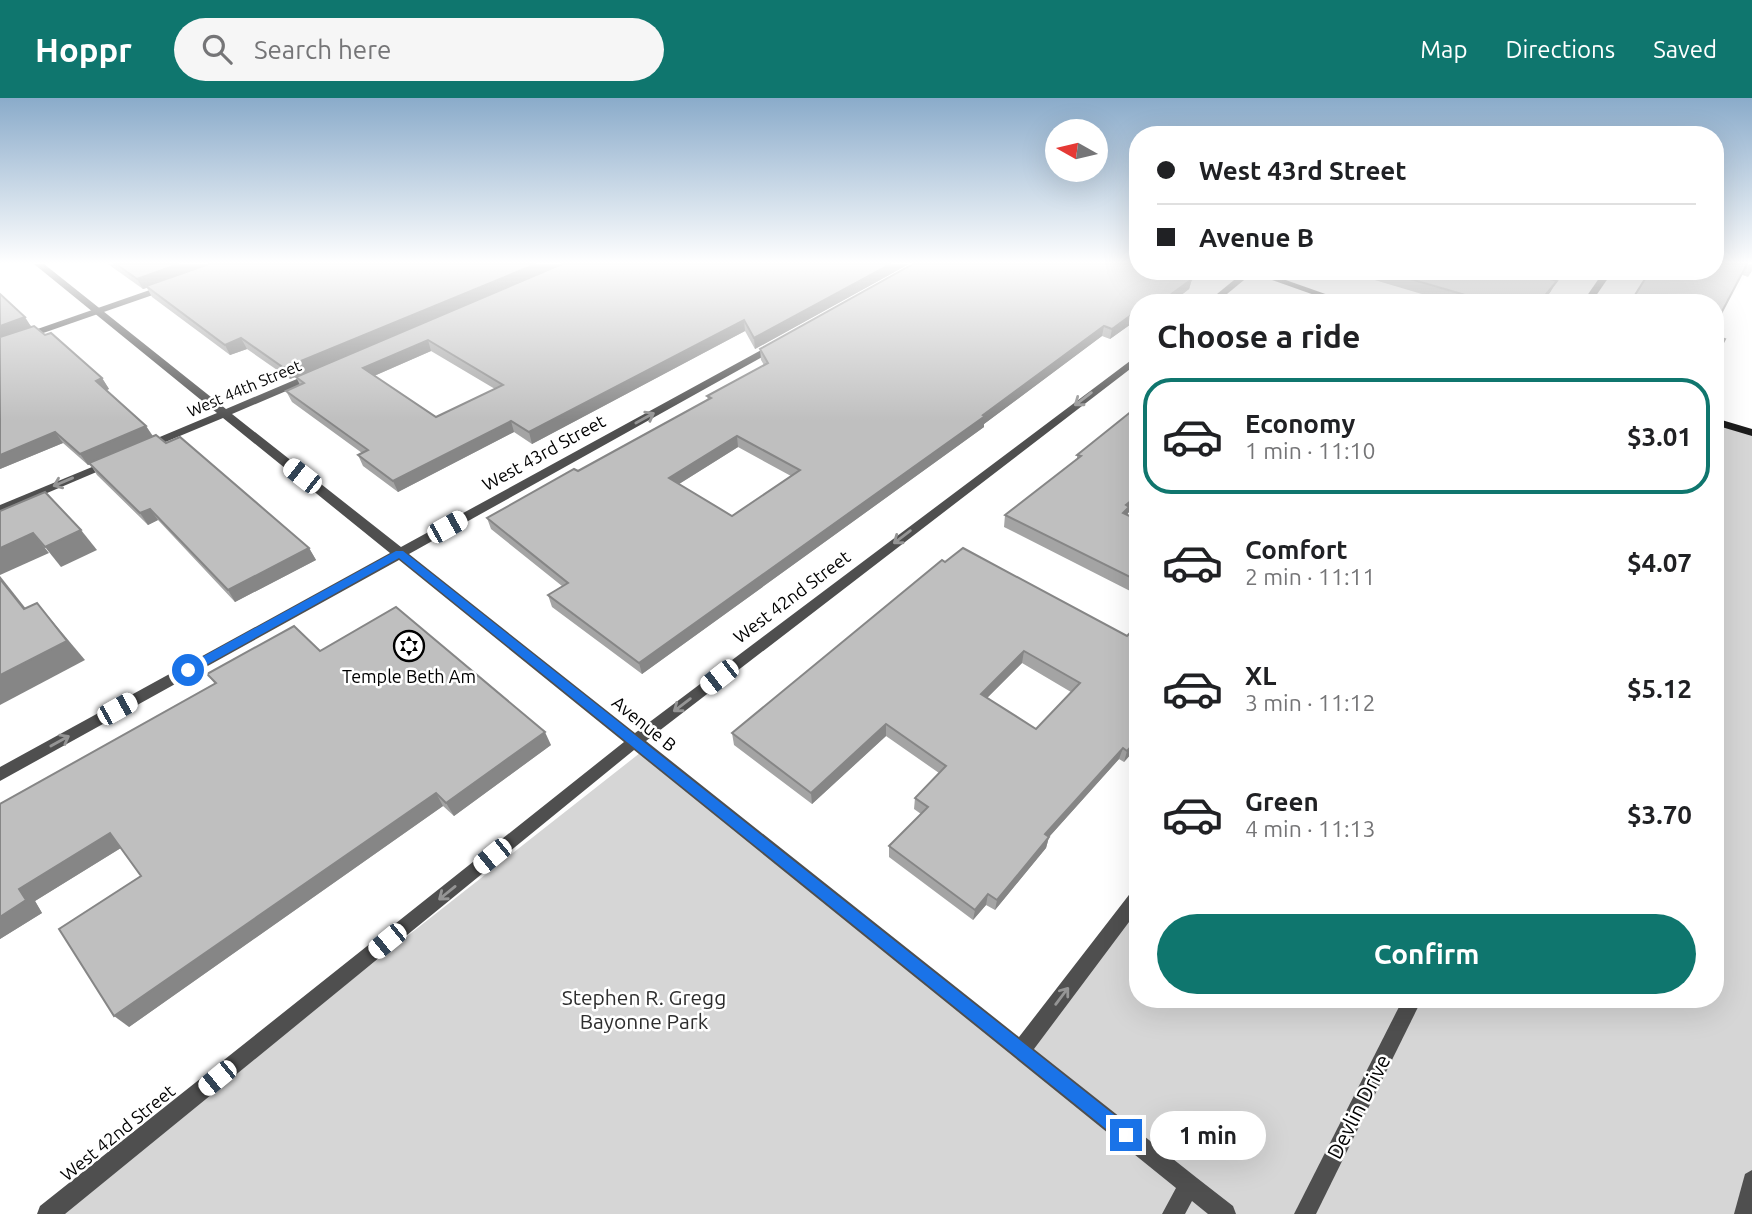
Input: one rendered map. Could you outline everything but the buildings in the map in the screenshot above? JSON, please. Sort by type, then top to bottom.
[{"type":"main road","points":[[1724,424],[1752,433]]},
{"type":"street","points":[[0,345],[84,316]]},
{"type":"street","name":"Avenue B","points":[[101,316],[1225,1214]]},
{"type":"street","name":"West 43rd Street","points":[[0,775],[788,338]]},
{"type":"street","name":"West 42nd Street","points":[[48,1214],[635,741],[1129,365]]},
{"type":"street","name":"West 44th Street","points":[[137,451],[325,371]]},
{"type":"street","points":[[0,509],[124,456]]},
{"type":"street","points":[[1021,1050],[1129,908]]},
{"type":"street","name":"Devlin Drive","points":[[1305,1214],[1408,1008]]},
{"type":"street","points":[[1745,1214],[1752,1181]]},
{"type":"street","points":[[1173,1214],[1190,1185]]},
{"type":"green space","name":"Stephen R. Gregg Bayonne Park","points":[[1724,424],[1752,433],[1752,1182],[1745,1214],[54,1214],[645,749],[1019,1050],[1129,904],[1129,1008],[1724,1008]]},
{"type":"place","name":"Temple Beth Am","points":[[409,646]]},
{"type":"route","points":[[188,670],[399,554],[1126,1135]]}]
